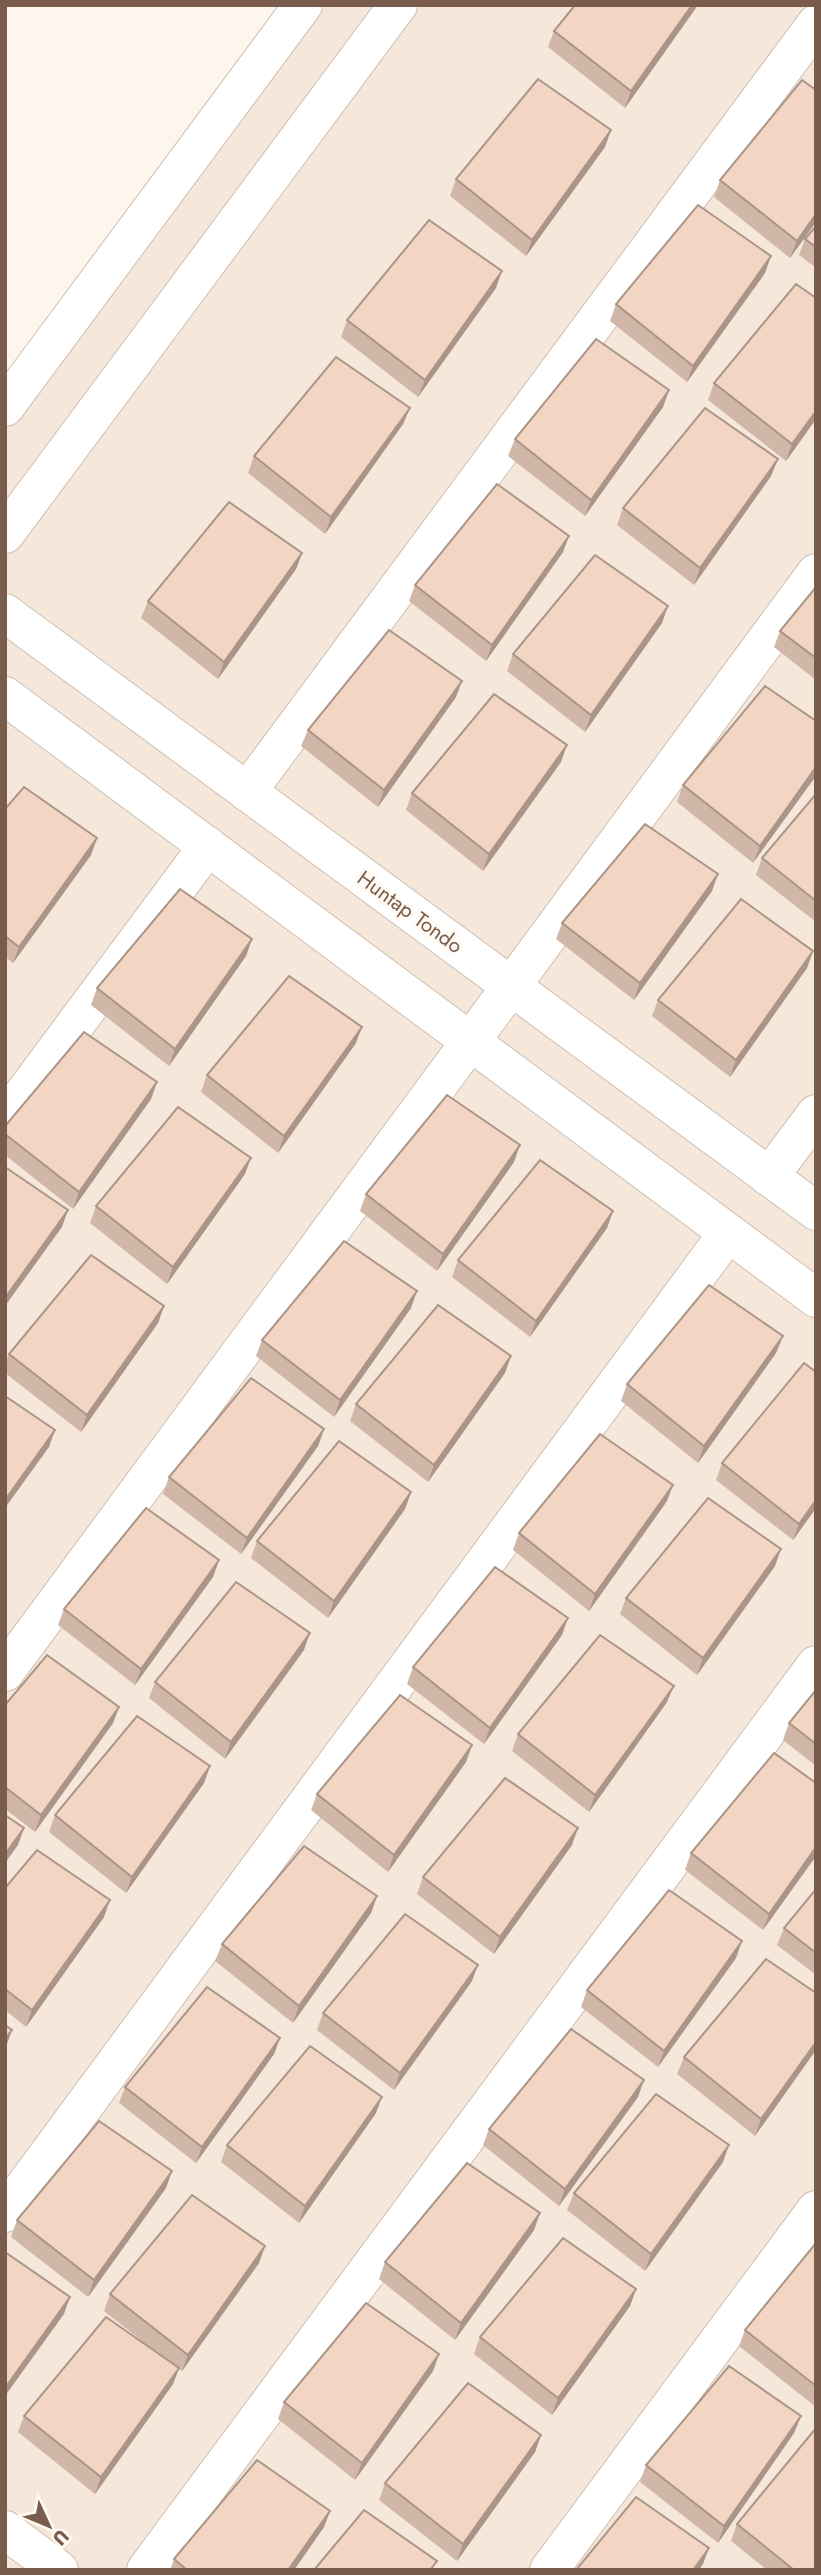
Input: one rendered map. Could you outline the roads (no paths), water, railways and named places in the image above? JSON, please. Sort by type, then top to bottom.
[{"type":"street","points":[[5,407],[303,5]]},
{"type":"street","points":[[5,534],[398,5]]},
{"type":"street","points":[[247,792],[816,24]]},
{"type":"street","points":[[5,1672],[816,573]]},
{"type":"street","name":"Huntap Tondo","points":[[5,613],[816,1211]]},
{"type":"street","points":[[5,696],[816,1298]]},
{"type":"street","points":[[5,1119],[208,846]]},
{"type":"street","points":[[769,1177],[816,1114]]},
{"type":"street","points":[[5,2213],[728,1233]]},
{"type":"street","points":[[146,2570],[816,1665]]},
{"type":"street","points":[[549,2570],[816,2210]]},
{"type":"street","points":[[5,2530],[59,2570]]}]
